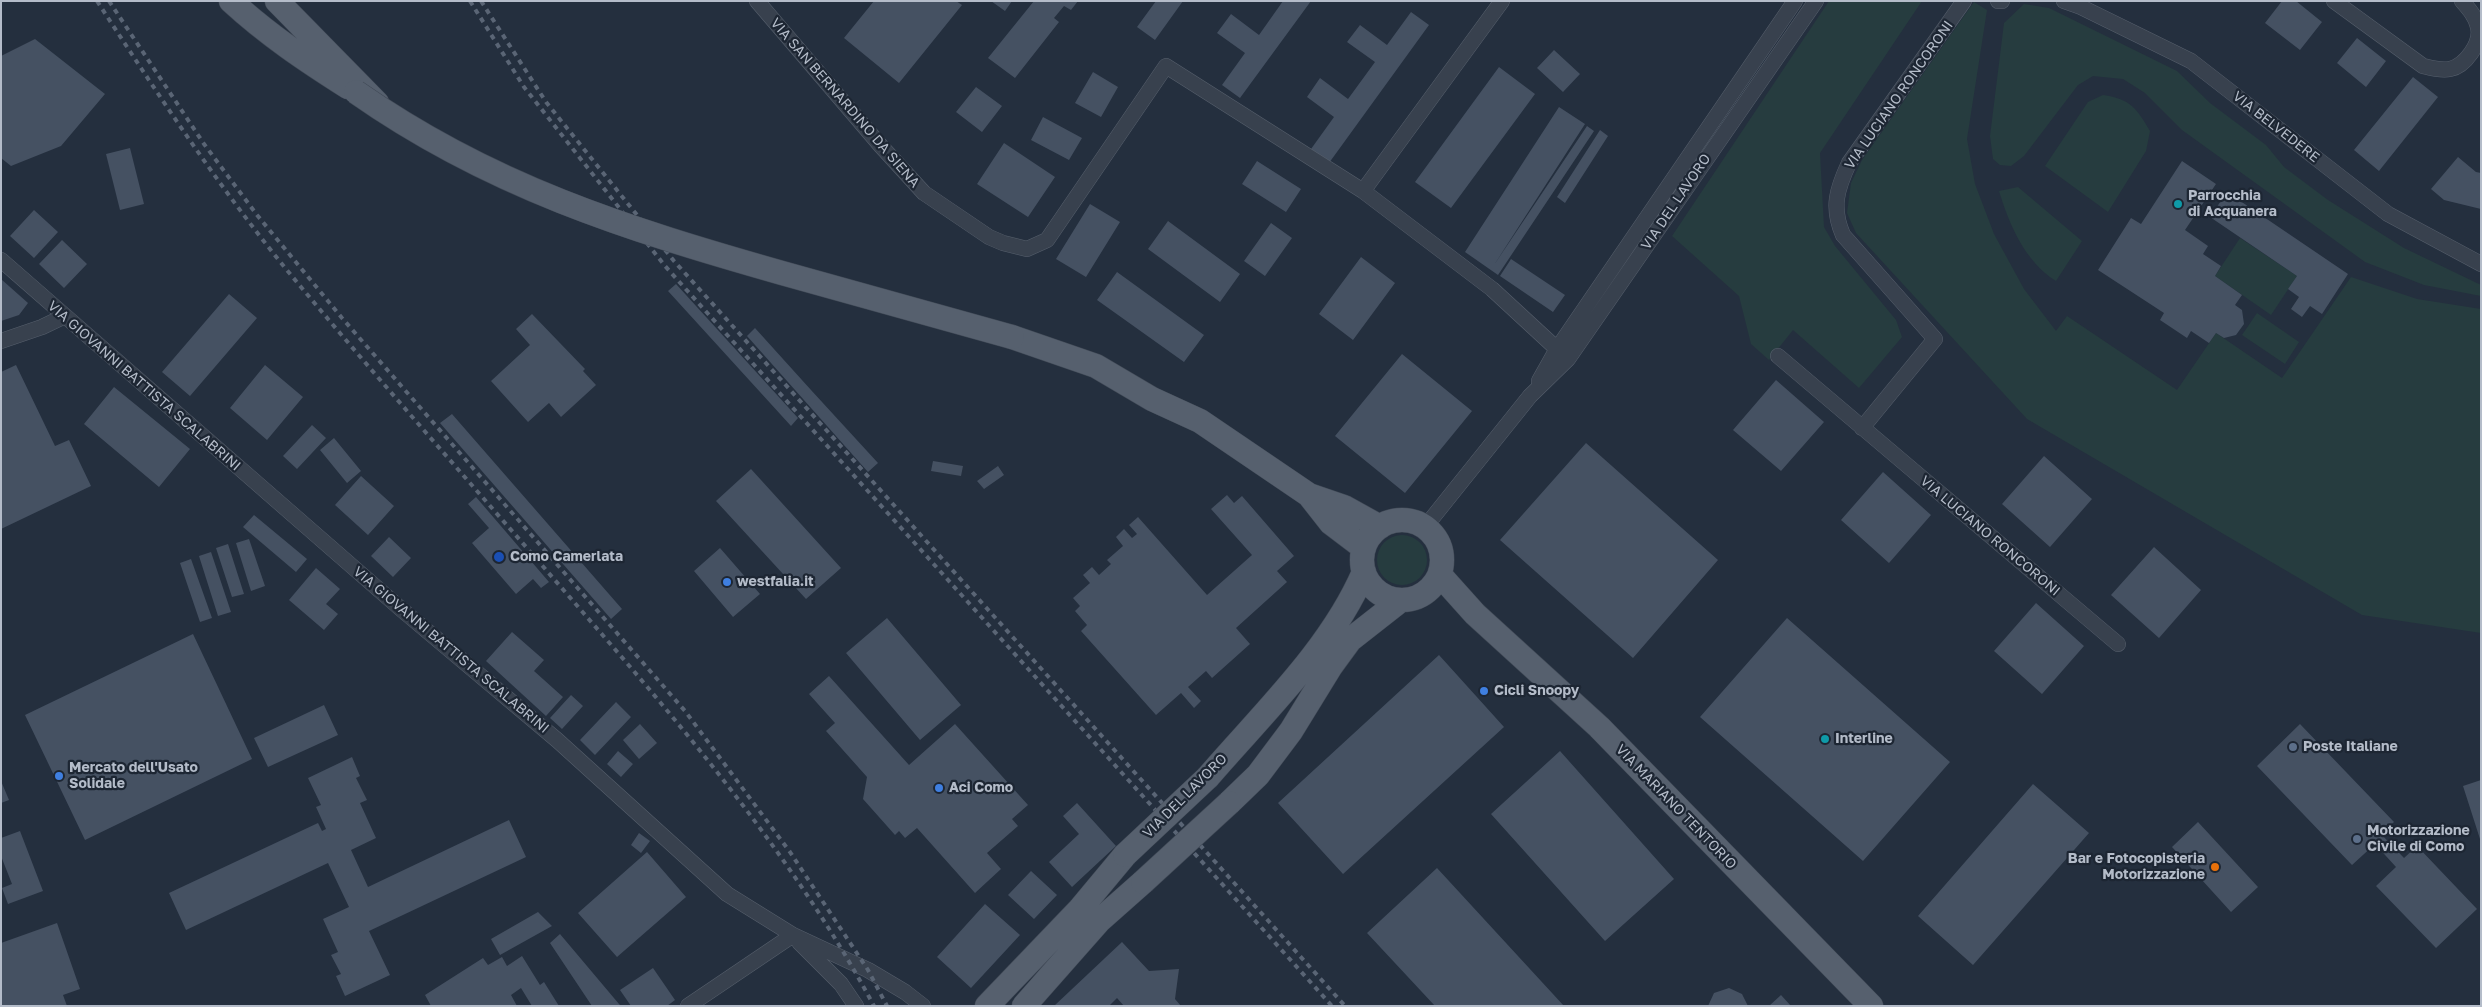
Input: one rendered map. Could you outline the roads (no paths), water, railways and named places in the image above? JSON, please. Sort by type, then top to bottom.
[{"type":"main road","points":[[231,1],[267,10],[391,117]]},
{"type":"main road","points":[[267,10],[356,92],[391,117],[495,173],[563,204],[672,242],[1012,337],[1096,366],[1152,399],[1200,421],[1309,495],[1344,507],[1380,527]]},
{"type":"main road","points":[[1309,495],[1331,523],[1364,548]]},
{"type":"main road","points":[[1403,520],[1426,527],[1435,536],[1441,548],[1442,562],[1440,574],[1424,594],[1413,599],[1389,598],[1378,592],[1370,584],[1364,572],[1362,560],[1364,548],[1370,536],[1380,527],[1391,522],[1403,520]]},
{"type":"main road","name":"VIA DEL LAVORO","points":[[987,1006],[1080,908],[1125,855],[1208,777],[1326,640],[1353,599],[1364,572]]},
{"type":"main road","points":[[1440,574],[1475,614]]},
{"type":"main road","points":[[1424,594],[1475,614]]},
{"type":"main road","points":[[1024,1006],[1099,920],[1143,882],[1258,775],[1291,731],[1331,666],[1350,640],[1401,600]]},
{"type":"main road","name":"VIA MARIANO TENTORIO","points":[[1475,614],[1599,727],[1871,1006]]},
{"type":"street","name":"VIA SAN BERNARDINO DA SIENA","points":[[757,1],[880,145],[924,193],[1003,244],[1027,249],[1048,240],[1166,66],[1363,191],[1492,289],[1557,348]]},
{"type":"street","points":[[1363,191],[1502,1]]},
{"type":"street","name":"VIA DEL LAVORO","points":[[1530,396],[1557,348],[1795,1]]},
{"type":"street","name":"VIA DEL LAVORO","points":[[1426,527],[1530,396],[1568,359],[1816,1]]},
{"type":"street","name":"VIA LUCIANO RONCORONI","points":[[1862,428],[1935,340],[1843,235],[1837,219],[1836,200],[1840,182],[1849,162],[1964,1]]},
{"type":"street","name":"VIA BELVEDERE","points":[[2064,1],[2081,7],[2191,61],[2388,214],[2481,264]]},
{"type":"street","points":[[2334,1],[2423,66],[2437,70],[2451,69],[2463,62],[2476,45],[2479,29],[2474,15],[2462,1]]},
{"type":"street","name":"VIA GIOVANNI BATTISTA SCALABRINI","points":[[1,260],[393,603],[557,740],[727,894],[793,935],[868,970],[905,992],[923,1006]]},
{"type":"street","points":[[1,341],[42,327],[65,316]]},
{"type":"street","name":"VIA LUCIANO RONCORONI","points":[[1778,356],[2118,644]]},
{"type":"street","points":[[688,1006],[793,935],[841,984],[856,1006]]},
{"type":"railway","points":[[97,1],[194,147],[273,253],[371,370],[665,708],[741,803],[812,902],[874,1006]]},
{"type":"railway","points":[[109,1],[204,144],[257,215],[342,318],[685,711],[790,852],[868,970],[887,1006]]},
{"type":"railway","points":[[470,1],[524,87],[665,266],[1332,1006]]},
{"type":"railway","points":[[481,1],[546,102],[674,261],[1345,1006]]},
{"type":"place","name":"Parrocchia di Acquanera","points":[[2178,204]]},
{"type":"place","name":"Como Camerlata","points":[[499,557]]},
{"type":"place","name":"westfalia.it","points":[[727,582]]},
{"type":"place","name":"Cicli Snoopy","points":[[1484,691]]},
{"type":"place","name":"Interline","points":[[1825,739]]},
{"type":"place","name":"Poste Italiane","points":[[2293,747]]},
{"type":"place","name":"Mercato dell'Usato Solidale","points":[[59,776]]},
{"type":"place","name":"Aci Como","points":[[939,788]]},
{"type":"place","name":"Motorizzazione Civile di Como","points":[[2357,839]]},
{"type":"place","name":"Bar e Fotocopisteria Motorizzazione","points":[[2215,867]]}]
